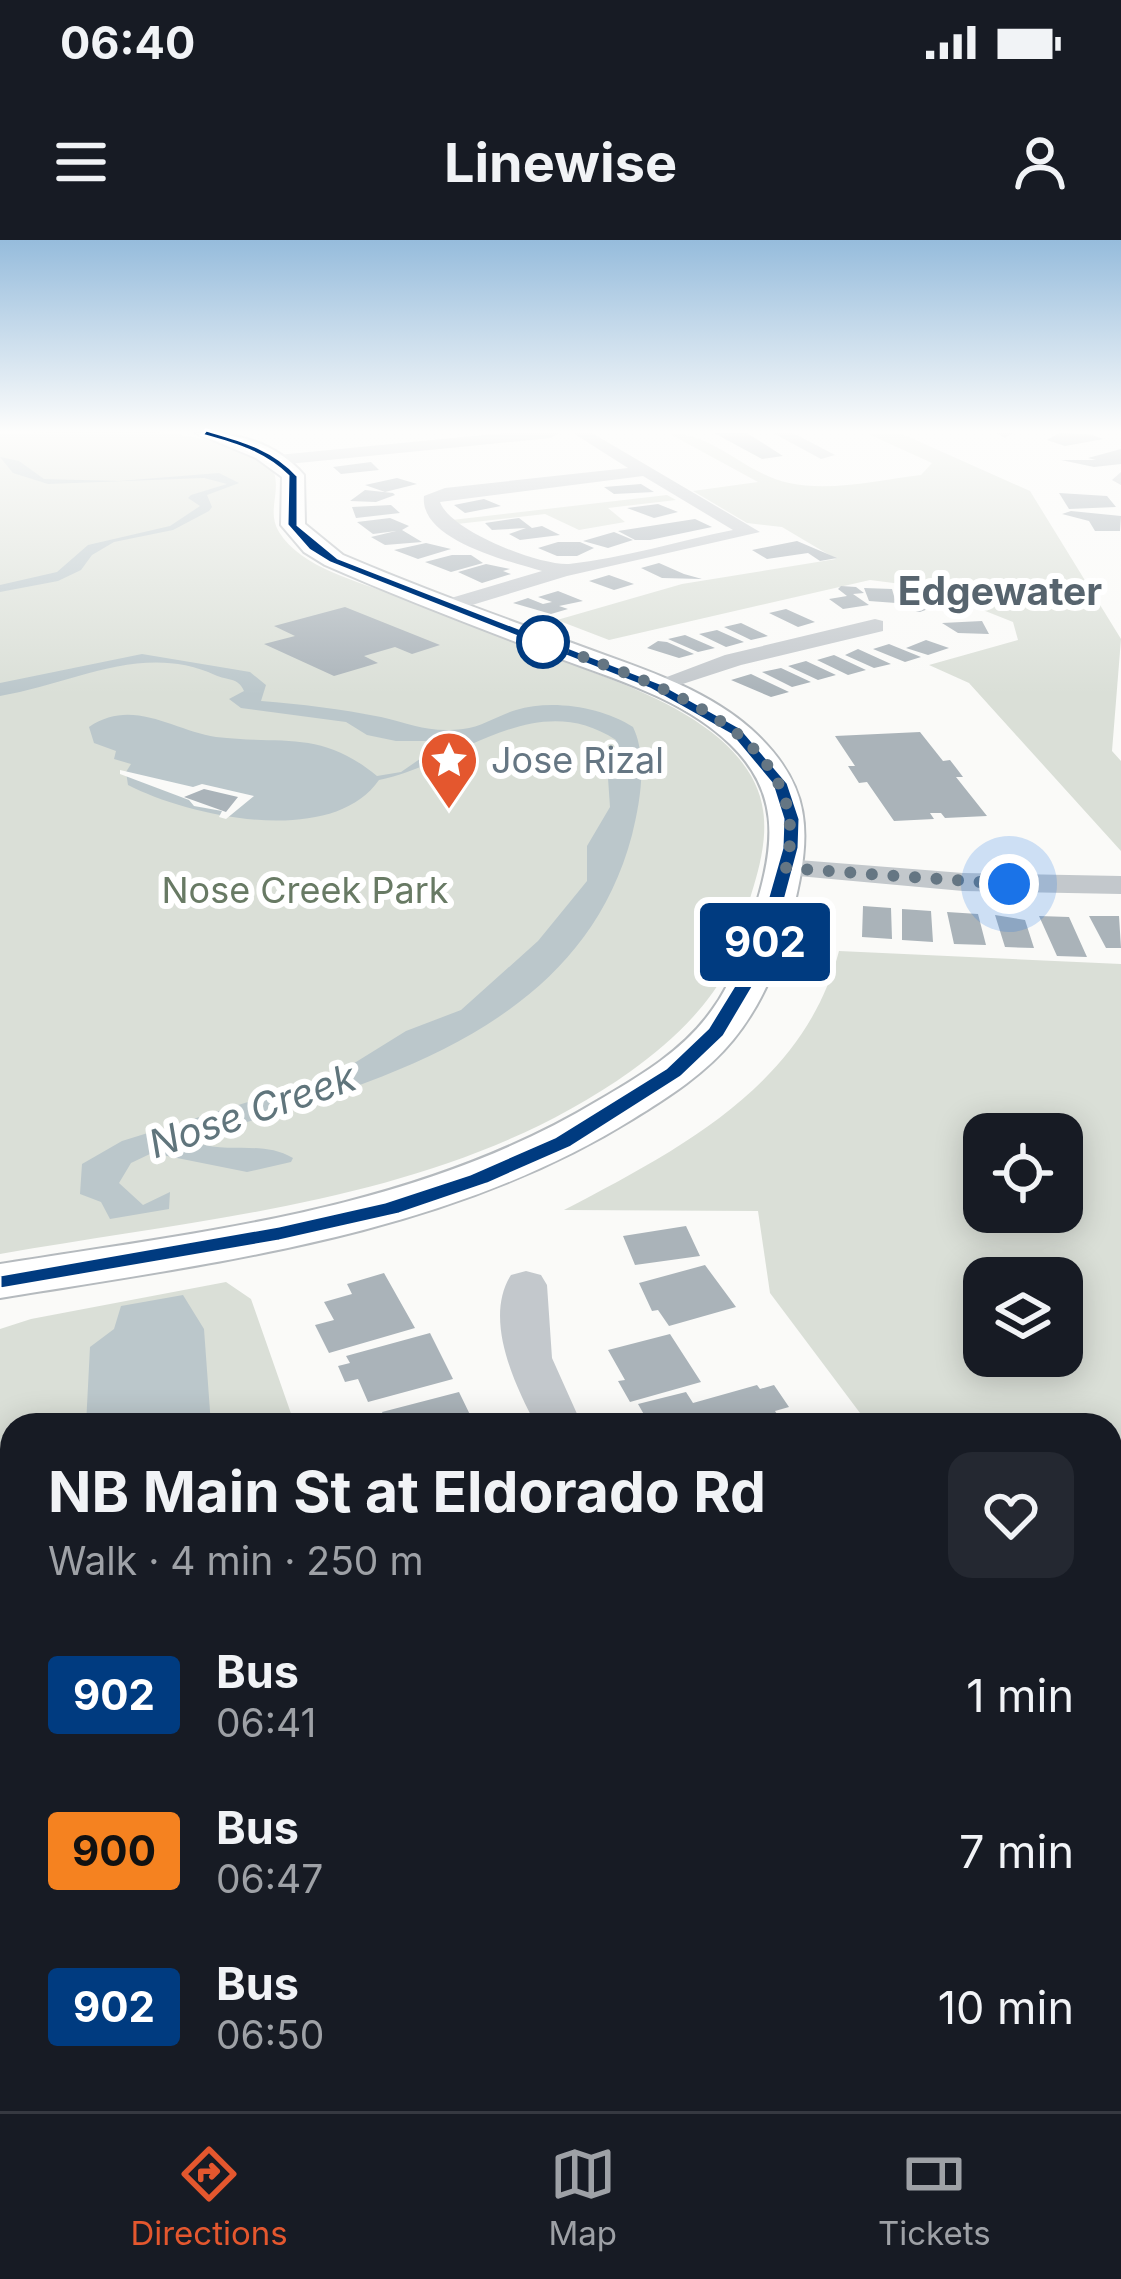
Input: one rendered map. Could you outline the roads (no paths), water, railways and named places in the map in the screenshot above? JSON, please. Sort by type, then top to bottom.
[{"type":"main road","points":[[0,1281],[279,1233],[391,1208],[478,1179],[563,1142],[673,1072],[717,1032],[749,985],[786,868],[791,819],[780,783],[762,757],[706,712],[655,686],[357,571],[313,547],[292,520]]},
{"type":"street","points":[[438,520],[466,538],[563,571]]},
{"type":"street","points":[[448,606],[563,571],[759,531],[739,520]]},
{"type":"street","points":[[655,686],[733,660],[875,626]]},
{"type":"street","points":[[786,868],[963,882],[1121,885]]},
{"type":"street","points":[[526,1285],[521,1325],[531,1373],[553,1413]]},
{"type":"water","points":[[191,520],[173,530],[114,542],[92,555],[81,570],[58,581],[0,592],[0,585],[57,572],[88,545]]},
{"type":"water","name":"Nose Creek","points":[[142,654],[250,672],[266,685],[261,701],[351,712],[430,729],[470,728],[530,707],[592,710],[633,727],[641,781],[632,835],[606,901],[568,956],[521,1001],[466,1037],[405,1067],[211,1133],[198,1143],[270,1150],[293,1158],[291,1162],[247,1172],[152,1153],[131,1163],[119,1183],[143,1205],[170,1192],[169,1209],[110,1219],[101,1202],[80,1194],[82,1164],[122,1141],[335,1075],[406,1031],[461,1010],[538,941],[587,881],[587,846],[610,807],[608,778],[616,740],[586,726],[556,721],[526,725],[409,771],[379,780],[358,801],[329,814],[260,820],[188,808],[128,785],[126,772],[131,764],[114,759],[116,751],[94,743],[89,727],[105,719],[137,715],[216,737],[319,745],[377,776],[401,772],[446,741],[396,741],[367,735],[346,722],[241,708],[229,699],[244,691],[236,681],[161,663],[108,669],[0,696],[0,683]]},
{"type":"water","points":[[183,1295],[204,1329],[210,1413],[87,1413],[90,1347],[114,1329],[121,1306]]},
{"type":"place","name":"Jose Rizal","points":[[449,811]]},
{"type":"district","name":"Edgewater","points":[[1000,590]]},
{"type":"park label","name":"Nose Creek Park","points":[[305,890]]}]
